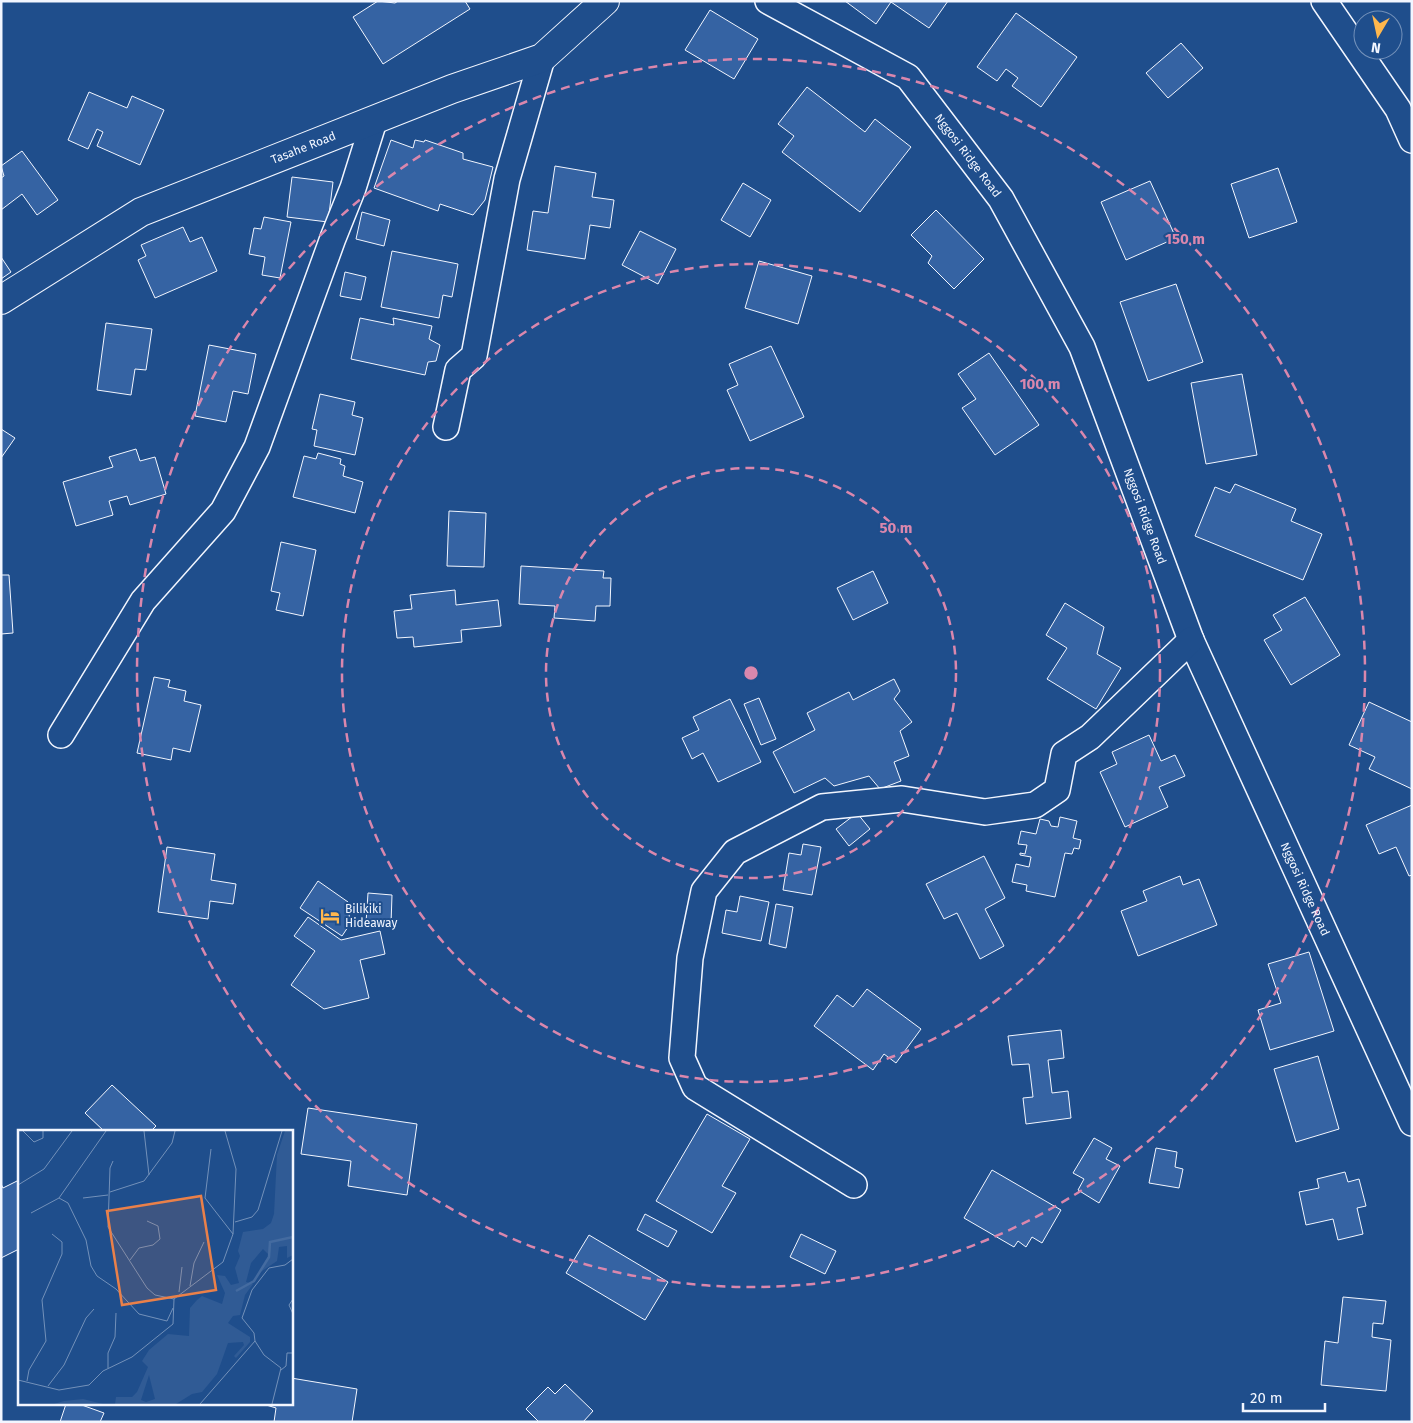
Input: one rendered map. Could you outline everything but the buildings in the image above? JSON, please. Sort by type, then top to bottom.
[{"type":"street","name":"Tasahe Road","points":[[1,300],[141,212],[452,89],[542,58],[605,1]]},
{"type":"street","name":"Nggosi Ridge Road","points":[[768,1],[908,77],[1001,199],[1082,347],[1191,640],[1412,1123]]},
{"type":"street","points":[[1324,1],[1398,109],[1412,140]]},
{"type":"street","points":[[446,427],[458,370],[474,356],[507,178],[542,58]]},
{"type":"street","points":[[61,735],[143,601],[223,511],[257,447],[353,188],[374,121]]},
{"type":"street","points":[[854,1185],[695,1087],[682,1058],[690,958],[704,892],[735,852],[822,807],[902,799],[985,812],[1035,804],[1057,790],[1064,754],[1090,737],[1191,640]]},
{"type":"place","name":"Bilikiki Hideaway","points":[[330,916]]}]
